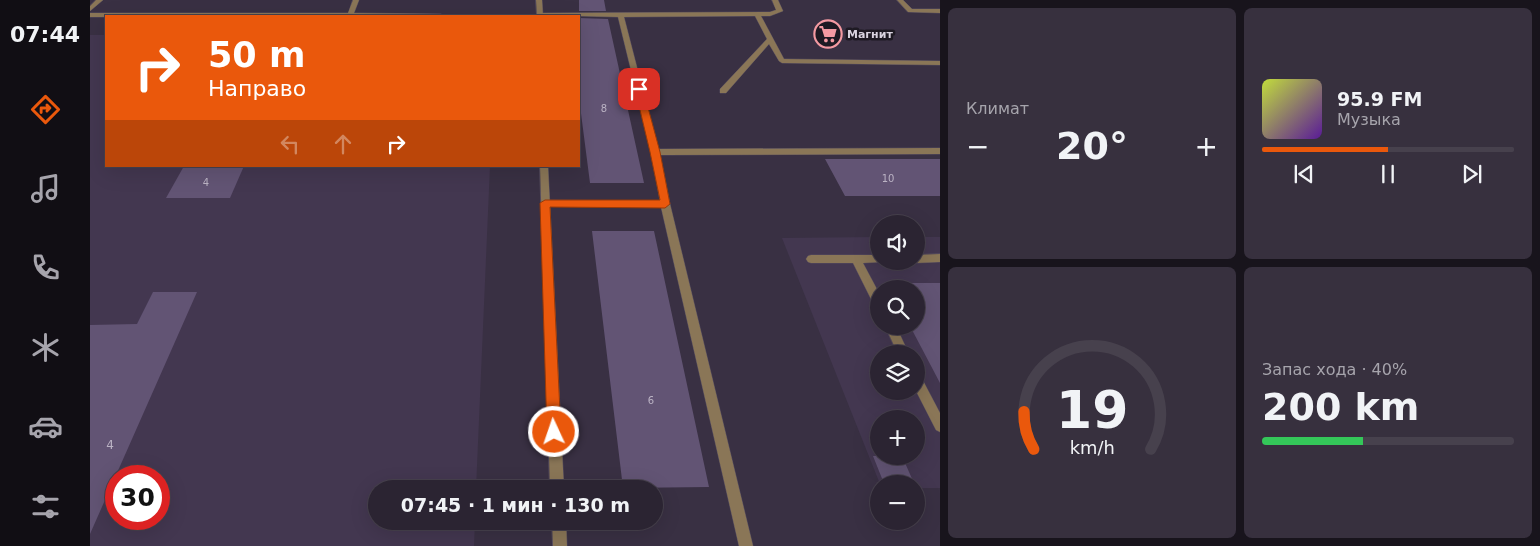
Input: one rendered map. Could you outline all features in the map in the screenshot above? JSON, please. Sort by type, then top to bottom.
[{"type":"street","points":[[90,9],[100,0]]},
{"type":"street","points":[[90,15],[350,15],[356,0]]},
{"type":"street","points":[[539,0],[540,15],[770,14],[780,11],[775,0]]},
{"type":"street","points":[[900,0],[910,11],[940,11]]},
{"type":"street","points":[[620,14],[655,152],[665,204],[746,546]]},
{"type":"street","points":[[757,14],[782,61],[940,63]]},
{"type":"street","points":[[723,91],[770,39]]},
{"type":"street","points":[[655,152],[940,151]]},
{"type":"street","points":[[544,167],[557,480]]},
{"type":"street","points":[[545,203],[665,204]]},
{"type":"street","points":[[925,259],[940,258]]},
{"type":"street","points":[[811,259],[870,259]]},
{"type":"street","points":[[856,260],[870,287]]},
{"type":"street","points":[[925,397],[940,426]]},
{"type":"street","points":[[559,530],[560,546]]},
{"type":"shaded area","points":[[90,35],[105,35],[105,167],[490,167],[476,480],[368,480],[368,530],[475,530],[474,546],[90,546]]},
{"type":"shaded area","points":[[870,237],[870,270],[925,270],[925,237],[940,237],[940,488],[925,488],[925,475],[876,475],[872,465],[925,465],[925,410],[870,410],[870,459],[782,238]]},
{"type":"building","points":[[579,0],[604,0],[606,11],[579,11]]},
{"type":"building","points":[[580,18],[608,19],[644,183],[590,183],[580,106]]},
{"type":"building","points":[[825,159],[940,159],[940,196],[845,196]]},
{"type":"building","points":[[183,167],[244,167],[230,198],[166,198]]},
{"type":"building","points":[[592,231],[654,231],[709,487],[663,488],[663,480],[622,480]]},
{"type":"building","points":[[925,283],[940,283],[940,383],[925,354],[925,345],[920,345],[915,335],[925,335]]},
{"type":"building","points":[[153,292],[197,292],[121,465],[105,465],[105,500],[90,534],[90,325],[137,324]]},
{"type":"building","points":[[877,465],[906,465],[910,475],[881,475]]},
{"type":"place","name":"Магнит","points":[[828,34]]},
{"type":"route","points":[[554,432],[545,203],[665,204],[655,152],[639,89]]}]
